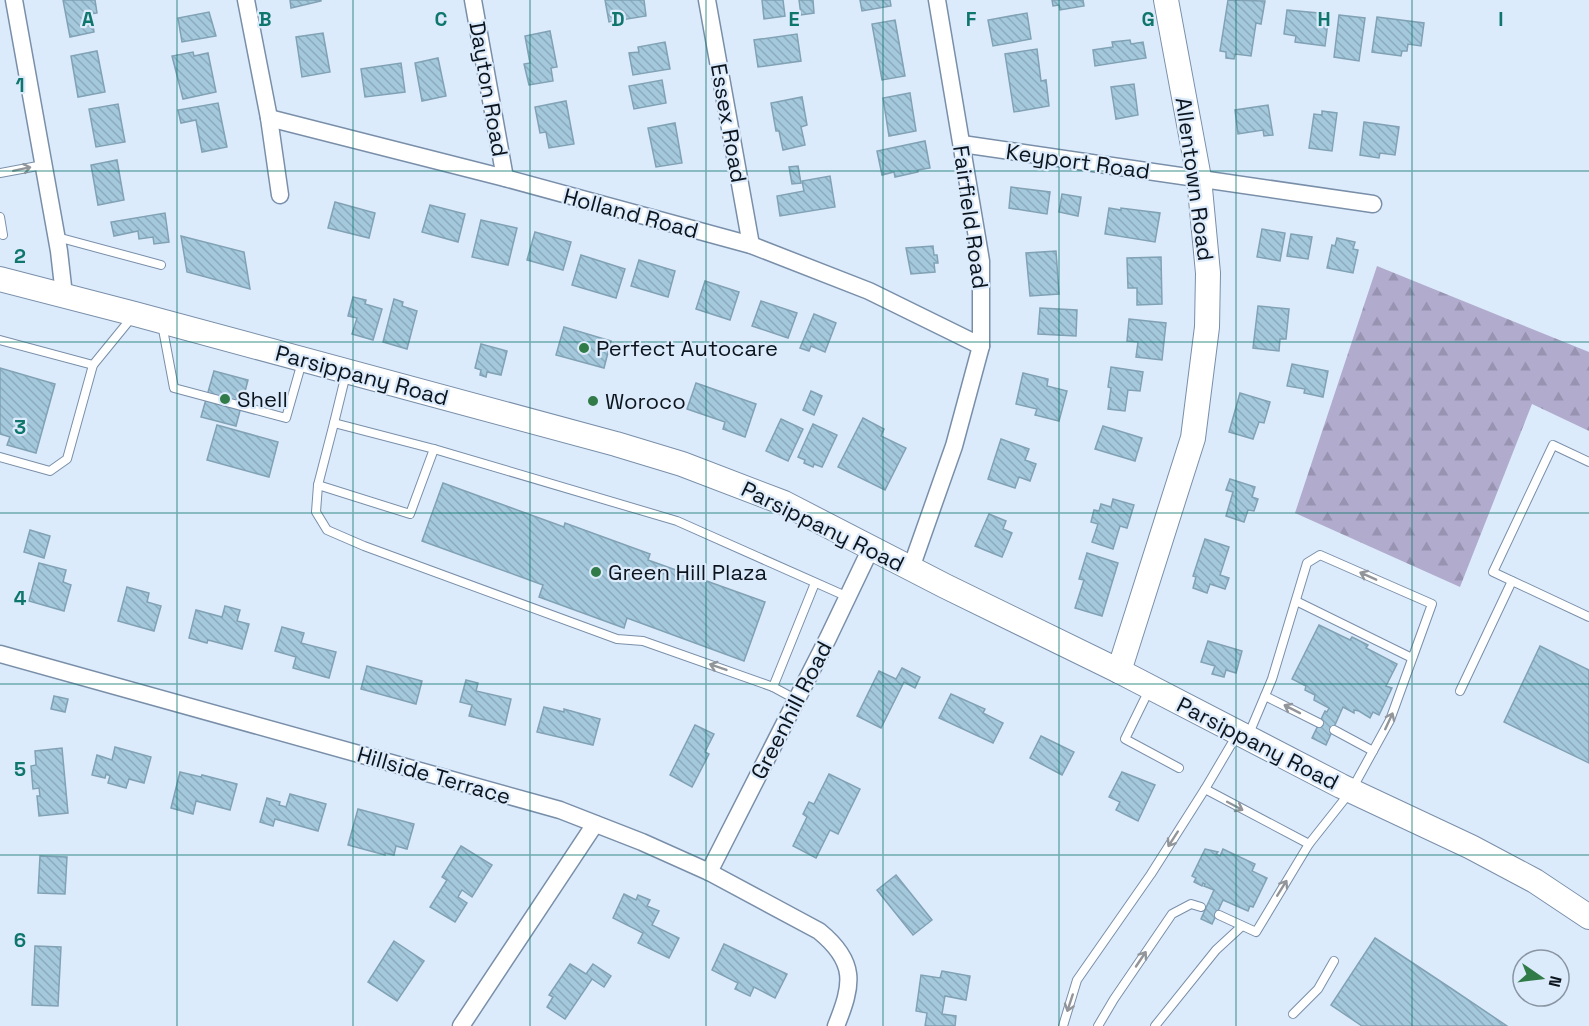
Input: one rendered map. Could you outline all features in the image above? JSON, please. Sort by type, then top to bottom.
[{"type":"main road","name":"Allentown Road","points":[[1119,671],[1193,438],[1207,327],[1208,273],[1199,178],[1166,0]]},
{"type":"main road","name":"Parsippany Road","points":[[0,279],[303,359],[682,464],[784,503],[1119,671],[1351,791],[1471,847],[1535,881],[1589,917]]},
{"type":"street","points":[[14,0],[56,237],[64,295]]},
{"type":"street","points":[[246,0],[269,118],[280,195]]},
{"type":"street","name":"Dayton Road","points":[[473,0],[505,178]]},
{"type":"street","name":"Essex Road","points":[[707,0],[751,246]]},
{"type":"street","name":"Fairfield Road","points":[[911,568],[954,446],[981,346],[981,261],[937,0]]},
{"type":"street","name":"Holland Road","points":[[269,118],[505,178],[751,246],[869,291],[981,346]]},
{"type":"street","name":"Keyport Road","points":[[962,144],[1373,204]]},
{"type":"street","name":"Greenhill Road","points":[[710,872],[871,548]]},
{"type":"street","name":"Hillside Terrace","points":[[0,654],[560,810],[710,872],[819,931],[830,940],[842,956],[850,974],[848,993],[836,1026]]},
{"type":"street","points":[[461,1026],[594,824]]},
{"type":"lane","points":[[0,173],[43,165]]},
{"type":"lane","points":[[0,216],[3,235]]},
{"type":"lane","points":[[56,237],[161,265]]},
{"type":"lane","points":[[0,457],[50,471],[67,459],[93,365],[135,314]]},
{"type":"lane","points":[[162,321],[174,388],[286,418],[303,359]]},
{"type":"lane","points":[[0,340],[93,365]]},
{"type":"lane","points":[[347,371],[318,485],[316,512],[327,530],[364,546],[617,639],[643,641],[773,687],[797,700]]},
{"type":"lane","points":[[334,423],[677,521],[848,597]]},
{"type":"lane","points":[[1589,462],[1553,445],[1493,572],[1589,617]]},
{"type":"lane","points":[[318,485],[410,514],[434,450]]},
{"type":"lane","points":[[1063,1026],[1077,980],[1151,874],[1205,789],[1243,735],[1265,696],[1307,563],[1320,555],[1432,604],[1390,720],[1351,791],[1309,844],[1256,932],[1219,915]]},
{"type":"lane","points":[[1460,690],[1512,581]]},
{"type":"lane","points":[[773,687],[815,582]]},
{"type":"lane","points":[[1296,601],[1412,658]]},
{"type":"lane","points":[[1150,687],[1125,740],[1179,768]]},
{"type":"lane","points":[[1265,696],[1319,723]]},
{"type":"lane","points":[[1334,730],[1373,751]]},
{"type":"lane","points":[[1205,789],[1309,844]]},
{"type":"lane","points":[[1098,1026],[1172,914],[1191,904],[1201,907]]},
{"type":"lane","points":[[1155,1026],[1216,950],[1242,926]]},
{"type":"lane","points":[[1293,1014],[1318,988],[1334,961]]},
{"type":"green space","points":[[1377,266],[1589,352],[1589,431],[1532,404],[1460,587],[1295,513]]},
{"type":"building","points":[[63,0],[95,0],[97,13],[91,14],[94,32],[70,37]]},
{"type":"building","points":[[290,0],[321,0],[321,1],[291,8]]},
{"type":"building","points":[[605,0],[644,0],[646,16],[609,22]]},
{"type":"building","points":[[762,0],[783,0],[785,16],[764,19]]},
{"type":"building","points":[[799,0],[813,0],[814,13],[801,15]]},
{"type":"building","points":[[860,0],[890,0],[891,6],[862,11]]},
{"type":"building","points":[[1052,0],[1083,0],[1084,6],[1060,10],[1059,5],[1053,6]]},
{"type":"building","points":[[1228,0],[1265,1],[1261,24],[1256,23],[1251,56],[1235,54],[1234,59],[1226,58],[1226,52],[1220,51]]},
{"type":"building","points":[[1287,10],[1329,14],[1325,46],[1295,42],[1296,36],[1284,34]]},
{"type":"building","points":[[209,12],[216,36],[182,42],[178,18]]},
{"type":"building","points":[[1027,13],[1031,39],[993,46],[988,20]]},
{"type":"building","points":[[1339,15],[1365,18],[1359,61],[1334,57]]},
{"type":"building","points":[[1377,17],[1424,23],[1421,46],[1408,44],[1407,51],[1402,51],[1401,56],[1372,52]]},
{"type":"building","points":[[895,20],[905,76],[882,80],[872,24]]},
{"type":"building","points":[[550,31],[557,67],[551,68],[553,81],[529,85],[524,64],[530,63],[525,36]]},
{"type":"building","points":[[323,33],[330,72],[302,77],[296,37]]},
{"type":"building","points":[[797,34],[801,61],[758,67],[754,40]]},
{"type":"building","points":[[1130,40],[1131,44],[1143,42],[1146,58],[1095,66],[1093,50],[1113,47],[1112,42]]},
{"type":"building","points":[[665,42],[670,69],[633,75],[629,53],[639,52],[638,47]]},
{"type":"building","points":[[1037,49],[1041,81],[1046,80],[1049,106],[1014,112],[1005,54]]},
{"type":"building","points":[[97,51],[105,92],[78,97],[71,56]]},
{"type":"building","points":[[193,52],[194,56],[208,53],[216,92],[183,99],[172,56]]},
{"type":"building","points":[[438,58],[446,96],[422,101],[415,63]]},
{"type":"building","points":[[401,63],[405,92],[365,97],[361,69]]},
{"type":"building","points":[[662,80],[666,103],[634,109],[629,86]]},
{"type":"building","points":[[1134,84],[1138,115],[1116,119],[1111,87]]},
{"type":"building","points":[[910,93],[916,131],[889,136],[883,98]]},
{"type":"building","points":[[802,97],[807,125],[801,127],[805,145],[783,150],[779,131],[776,131],[771,103]]},
{"type":"building","points":[[566,101],[574,144],[549,148],[546,132],[540,133],[535,107]]},
{"type":"building","points":[[218,103],[227,147],[202,152],[196,120],[181,123],[178,110]]},
{"type":"building","points":[[118,104],[125,142],[96,147],[89,109]]},
{"type":"building","points":[[1268,105],[1273,135],[1264,136],[1263,130],[1238,134],[1235,110]]},
{"type":"building","points":[[1322,111],[1337,113],[1332,151],[1309,148],[1314,114],[1322,115]]},
{"type":"building","points":[[1364,122],[1399,127],[1395,155],[1380,153],[1379,158],[1360,155]]},
{"type":"building","points":[[675,123],[682,163],[656,167],[648,128]]},
{"type":"building","points":[[925,141],[930,168],[895,177],[894,172],[882,175],[877,151]]},
{"type":"building","points":[[117,160],[124,200],[98,205],[91,165]]},
{"type":"building","points":[[798,166],[801,183],[792,184],[789,167]]},
{"type":"building","points":[[830,176],[835,207],[780,216],[777,196],[804,191],[802,181]]},
{"type":"building","points":[[1011,187],[1050,192],[1047,214],[1009,208]]},
{"type":"building","points":[[1062,194],[1081,197],[1078,216],[1059,212]]},
{"type":"building","points":[[335,202],[375,213],[369,238],[328,228]]},
{"type":"building","points":[[430,205],[465,214],[458,242],[422,232]]},
{"type":"building","points":[[1109,208],[1160,213],[1155,242],[1105,234]]},
{"type":"building","points":[[165,213],[169,242],[154,244],[153,237],[139,239],[138,231],[114,236],[111,222]]},
{"type":"building","points":[[481,220],[517,228],[508,265],[472,257]]},
{"type":"building","points":[[1262,229],[1285,233],[1280,261],[1257,257]]},
{"type":"building","points":[[535,232],[571,242],[563,270],[527,260]]},
{"type":"building","points":[[1291,234],[1312,237],[1308,259],[1287,256]]},
{"type":"building","points":[[181,236],[244,252],[250,289],[187,272]]},
{"type":"building","points":[[1337,238],[1355,242],[1353,249],[1358,250],[1353,273],[1327,268],[1332,245],[1335,246]]},
{"type":"building","points":[[933,246],[938,263],[934,263],[935,272],[911,274],[906,248]]},
{"type":"building","points":[[1056,251],[1059,294],[1030,296],[1026,253]]},
{"type":"building","points":[[581,255],[625,269],[616,298],[572,285]]},
{"type":"building","points":[[1161,257],[1162,304],[1137,305],[1137,288],[1128,288],[1127,258]]},
{"type":"building","points":[[639,260],[675,271],[668,297],[631,286]]},
{"type":"building","points":[[705,281],[739,292],[730,320],[696,309]]},
{"type":"building","points":[[353,297],[366,300],[365,304],[382,309],[373,340],[352,334],[357,318],[348,316]]},
{"type":"building","points":[[394,299],[403,302],[402,306],[417,311],[407,349],[383,342]]},
{"type":"building","points":[[761,301],[797,313],[788,338],[752,326]]},
{"type":"building","points":[[1258,306],[1289,309],[1286,339],[1280,339],[1279,351],[1253,348]]},
{"type":"building","points":[[1040,308],[1077,310],[1076,336],[1038,334]]},
{"type":"building","points":[[814,314],[836,323],[825,352],[811,346],[809,351],[800,348]]},
{"type":"building","points":[[1129,319],[1166,323],[1162,360],[1136,357],[1138,342],[1127,341]]},
{"type":"building","name":"Perfect Autocare","points":[[564,327],[611,341],[604,368],[556,355]]},
{"type":"building","points":[[481,344],[507,351],[501,375],[487,372],[486,377],[480,375],[481,370],[475,368]]},
{"type":"building","points":[[1292,364],[1328,371],[1323,397],[1304,393],[1305,389],[1287,386]]},
{"type":"building","points":[[1111,367],[1143,372],[1140,391],[1128,390],[1125,411],[1108,409]]},
{"type":"building","points":[[0,368],[55,384],[36,453],[7,445],[10,437],[0,434]]},
{"type":"building","name":"Shell","points":[[214,371],[248,380],[236,426],[201,417]]},
{"type":"building","points":[[1023,373],[1048,379],[1047,386],[1067,391],[1059,421],[1035,415],[1037,409],[1016,404]]},
{"type":"building","points":[[696,383],[756,404],[745,437],[723,429],[725,422],[687,409]]},
{"type":"building","points":[[811,391],[822,396],[814,415],[803,410]]},
{"type":"building","points":[[1240,393],[1270,402],[1264,423],[1259,422],[1253,439],[1229,432]]},
{"type":"building","points":[[863,418],[884,429],[881,436],[906,448],[885,490],[838,467]]},
{"type":"building","points":[[781,419],[803,429],[788,461],[766,451]]},
{"type":"building","points":[[813,424],[837,435],[822,467],[814,464],[813,467],[798,457]]},
{"type":"building","points":[[217,425],[278,442],[269,477],[207,460]]},
{"type":"building","points":[[1103,426],[1142,438],[1135,461],[1095,449]]},
{"type":"building","points":[[1001,439],[1029,449],[1025,460],[1036,464],[1030,481],[1019,477],[1015,488],[988,479]]},
{"type":"building","points":[[1230,479],[1255,487],[1252,497],[1258,499],[1254,511],[1248,510],[1244,522],[1226,516],[1233,492],[1226,490]]},
{"type":"building","name":"Green Hill Plaza","points":[[443,483],[564,527],[565,523],[650,554],[648,560],[765,602],[744,661],[627,618],[624,628],[539,597],[543,585],[422,541]]},
{"type":"building","points":[[1113,499],[1134,505],[1127,528],[1120,526],[1113,549],[1092,542],[1098,524],[1091,522],[1094,510],[1099,511],[1101,504],[1111,507]]},
{"type":"building","points":[[989,514],[1006,521],[1003,529],[1012,533],[1002,557],[975,546]]},
{"type":"building","points":[[30,530],[50,536],[44,558],[24,552]]},
{"type":"building","points":[[1205,539],[1229,547],[1220,575],[1229,578],[1225,589],[1210,584],[1207,593],[1193,588],[1196,577],[1193,576]]},
{"type":"building","points":[[1087,553],[1118,563],[1102,616],[1075,608],[1084,580],[1079,579]]},
{"type":"building","points":[[39,563],[66,570],[63,582],[71,585],[64,611],[29,601]]},
{"type":"building","points":[[127,587],[149,593],[147,602],[161,606],[154,631],[118,621]]},
{"type":"building","points":[[225,606],[240,610],[237,621],[249,624],[242,649],[208,640],[207,643],[189,638],[196,610],[222,617]]},
{"type":"building","points":[[1319,625],[1350,640],[1352,637],[1368,645],[1366,648],[1397,664],[1386,686],[1392,688],[1379,715],[1373,712],[1370,718],[1359,711],[1354,710],[1354,713],[1343,707],[1326,745],[1312,738],[1325,711],[1327,712],[1329,708],[1314,700],[1315,695],[1305,690],[1306,686],[1292,679]]},
{"type":"building","points":[[282,627],[304,633],[301,643],[336,652],[329,678],[293,668],[296,657],[275,651]]},
{"type":"building","points":[[1208,641],[1242,651],[1236,673],[1226,670],[1224,677],[1212,674],[1215,666],[1201,662]]},
{"type":"building","points":[[1540,646],[1589,670],[1589,763],[1504,722]]},
{"type":"building","points":[[367,666],[422,681],[416,704],[361,689]]},
{"type":"building","points":[[902,668],[920,677],[915,688],[904,682],[881,728],[857,716],[879,671],[896,679]]},
{"type":"building","points":[[466,680],[478,683],[476,691],[511,699],[505,725],[469,716],[472,705],[460,702]]},
{"type":"building","points":[[951,694],[985,709],[983,713],[1003,723],[993,743],[939,718]]},
{"type":"building","points":[[54,696],[68,699],[65,712],[51,709]]},
{"type":"building","points":[[544,707],[564,712],[564,709],[600,719],[593,745],[537,732]]},
{"type":"building","points":[[695,725],[714,734],[705,752],[709,754],[692,787],[670,775]]},
{"type":"building","points":[[1041,736],[1074,752],[1062,775],[1030,758]]},
{"type":"building","points":[[115,747],[151,757],[144,783],[129,779],[126,788],[108,783],[110,776],[106,774],[105,778],[92,775],[97,755],[112,760]]},
{"type":"building","points":[[62,748],[68,813],[39,816],[37,796],[40,796],[39,788],[33,789],[31,766],[36,765],[35,751]]},
{"type":"building","points":[[180,772],[237,784],[230,810],[196,801],[193,814],[171,808]]},
{"type":"building","points":[[1122,772],[1155,785],[1138,821],[1116,810],[1120,802],[1109,797]]},
{"type":"building","points":[[829,774],[860,789],[838,834],[830,830],[816,858],[793,846],[807,817],[803,814],[809,802],[814,804]]},
{"type":"building","points":[[290,794],[326,804],[318,831],[275,819],[273,826],[260,822],[267,798],[280,802],[279,805],[286,807]]},
{"type":"building","points":[[358,809],[414,824],[407,849],[396,846],[394,855],[385,853],[385,855],[348,845]]},
{"type":"building","points":[[461,846],[492,865],[472,897],[462,890],[458,897],[467,903],[455,922],[430,907],[447,880],[442,877]]},
{"type":"building","points":[[1205,849],[1218,852],[1216,854],[1220,856],[1223,849],[1255,864],[1252,871],[1267,878],[1253,907],[1250,906],[1248,911],[1223,900],[1212,924],[1201,919],[1214,890],[1204,886],[1203,883],[1202,886],[1194,882],[1196,878],[1192,876]]},
{"type":"building","points":[[40,856],[67,857],[65,894],[38,893]]},
{"type":"building","points":[[896,875],[932,920],[913,935],[877,890]]},
{"type":"building","points":[[624,894],[636,900],[638,895],[650,900],[647,906],[659,911],[652,925],[679,938],[669,958],[638,943],[643,933],[613,918]]},
{"type":"building","points":[[1375,938],[1507,1026],[1362,1026],[1331,1005]]},
{"type":"building","points":[[394,941],[424,961],[397,1001],[368,982]]},
{"type":"building","points":[[724,944],[787,974],[775,998],[754,987],[750,996],[735,989],[738,983],[712,970]]},
{"type":"building","points":[[35,946],[61,947],[58,1006],[32,1005]]},
{"type":"building","points":[[570,964],[586,974],[593,964],[611,976],[604,987],[592,979],[565,1019],[547,1007],[553,997],[549,995]]},
{"type":"building","points":[[942,971],[970,976],[966,1000],[945,996],[942,1014],[956,1016],[955,1026],[925,1026],[927,1013],[916,1011],[921,975],[940,978]]},
{"type":"place","name":"Perfect Autocare","points":[[584,348]]},
{"type":"place","name":"Shell","points":[[225,399]]},
{"type":"place","name":"Woroco","points":[[593,401]]},
{"type":"place","name":"Green Hill Plaza","points":[[596,572]]}]
